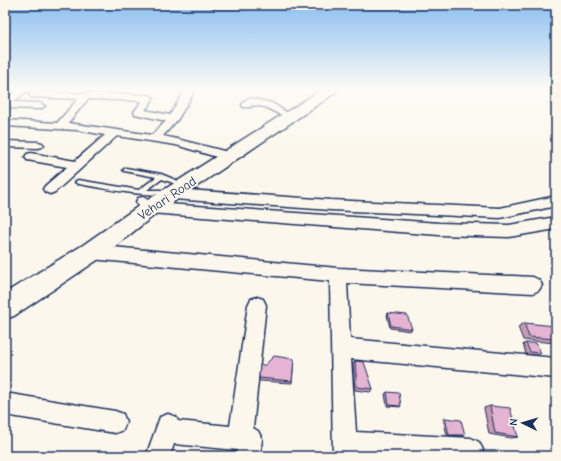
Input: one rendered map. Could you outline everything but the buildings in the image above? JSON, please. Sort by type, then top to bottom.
[{"type":"main road","name":"Vehari Road","points":[[5,291],[287,112]]},
{"type":"main road","name":"Vehari Road","points":[[5,307],[91,252],[157,193],[294,112]]},
{"type":"street","points":[[60,126],[73,112]]},
{"type":"street","points":[[139,112],[172,119]]},
{"type":"street","points":[[154,139],[177,112]]},
{"type":"street","points":[[278,112],[283,114]]},
{"type":"street","points":[[5,123],[77,127],[115,132],[177,142],[220,154]]},
{"type":"street","points":[[50,189],[115,132]]},
{"type":"street","points":[[5,144],[38,145]]},
{"type":"street","points":[[32,157],[76,165]]},
{"type":"street","points":[[157,193],[282,202],[500,213],[556,201]]},
{"type":"street","points":[[157,193],[254,215],[439,229],[509,231],[556,223]]},
{"type":"street","points":[[254,215],[256,200]]},
{"type":"street","points":[[281,217],[282,202]]},
{"type":"street","points":[[91,252],[338,275],[533,285]]},
{"type":"street","points":[[338,275],[344,449],[471,450]]},
{"type":"street","points":[[158,456],[167,428],[244,447],[257,306]]},
{"type":"street","points":[[341,348],[556,368]]},
{"type":"street","points":[[5,404],[115,422]]},
{"type":"lane","points":[[126,170],[157,193]]},
{"type":"lane","points":[[78,182],[157,193]]}]
